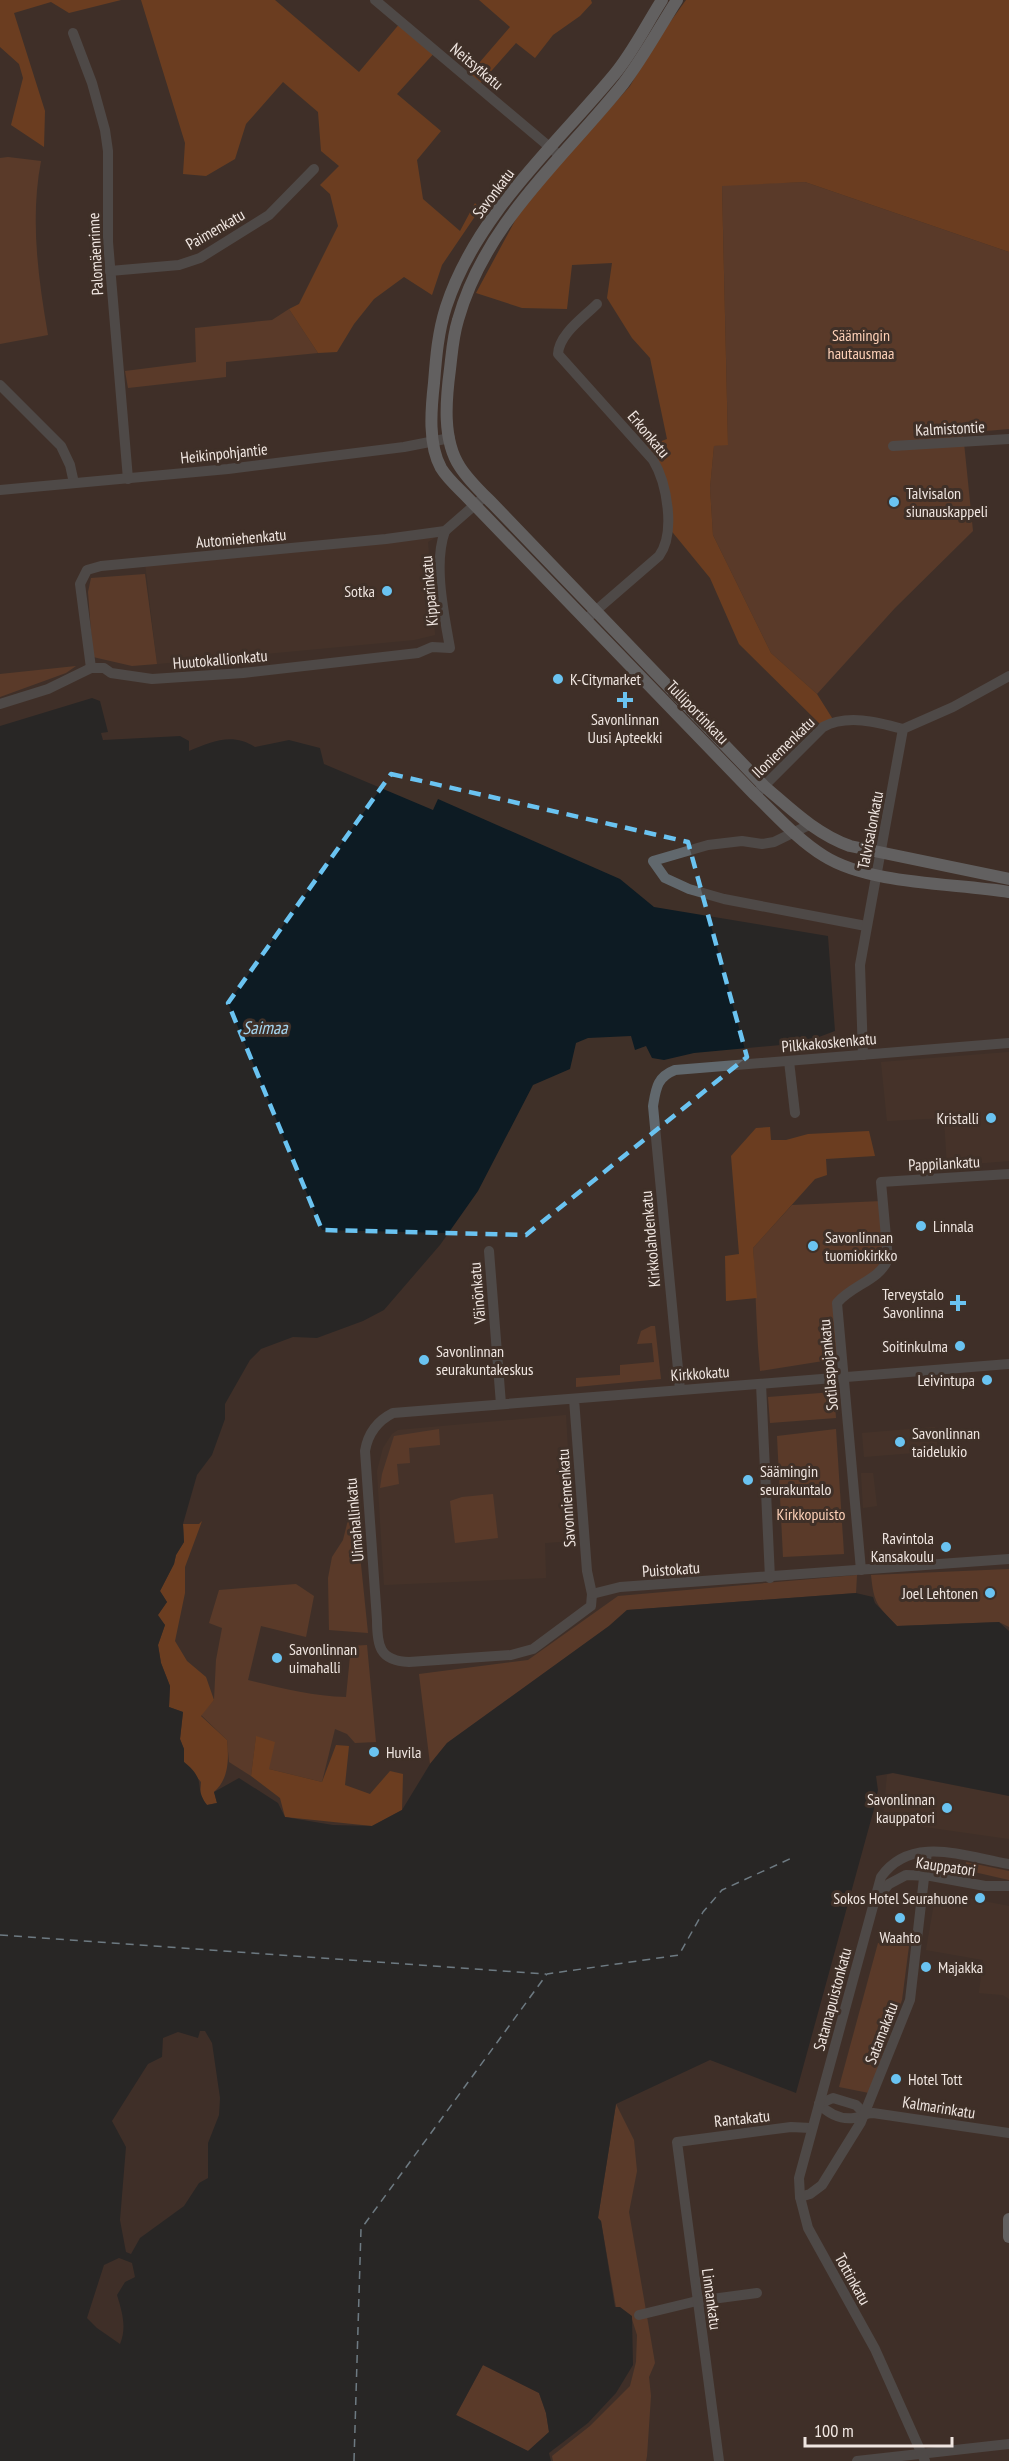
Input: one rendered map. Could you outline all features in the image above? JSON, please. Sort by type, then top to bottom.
[{"type":"main road","name":"Savonkatu","points":[[450,438],[447,391],[454,336],[473,279],[507,219],[554,151],[615,74],[662,0]]},
{"type":"main road","name":"Savonkatu","points":[[433,442],[433,392],[439,332],[447,305],[472,251],[497,211],[624,82],[677,0]]},
{"type":"main road","name":"Tulliportinkatu","points":[[450,438],[460,467],[485,496],[595,610],[759,790],[794,832],[825,857],[877,876],[1009,892]]},
{"type":"main road","name":"Tulliportinkatu","points":[[433,442],[441,469],[475,506],[585,620],[759,790],[835,841],[881,854],[1009,879]]},
{"type":"main road","points":[[1009,2219],[1009,2236]]},
{"type":"street","name":"Neitsytkatu","points":[[375,0],[554,151]]},
{"type":"street","name":"Palomäenrinne","points":[[73,33],[92,83],[105,130],[108,151],[108,242],[128,479]]},
{"type":"street","name":"Paimenkatu","points":[[110,271],[179,265],[200,258],[269,215],[314,169]]},
{"type":"street","name":"Erkonkatu","points":[[585,620],[659,556],[666,546],[669,528],[662,474],[653,460],[558,354],[559,345],[564,338],[597,304]]},
{"type":"street","points":[[0,385],[62,446],[74,483]]},
{"type":"street","name":"Heikinpohjantie","points":[[0,490],[228,469],[450,438]]},
{"type":"street","name":"Kalmistontie","points":[[893,446],[1009,440]]},
{"type":"street","points":[[445,531],[485,496]]},
{"type":"street","name":"Kipparinkatu","points":[[445,531],[440,546],[439,562],[450,648]]},
{"type":"street","name":"Automiehenkatu","points":[[91,668],[80,584],[87,570],[101,566],[386,539],[445,531]]},
{"type":"street","name":"Huutokallionkatu","points":[[91,668],[104,668],[111,673],[152,679],[258,672],[418,653],[432,647],[450,648]]},
{"type":"street","points":[[0,704],[48,689],[91,668]]},
{"type":"street","points":[[903,729],[953,707],[1009,676]]},
{"type":"street","name":"Iloniemenkatu","points":[[759,790],[823,727],[834,721],[868,721],[903,729]]},
{"type":"street","name":"Talvisalonkatu","points":[[863,1054],[860,965],[903,729]]},
{"type":"street","points":[[809,825],[762,844],[742,841],[708,845],[653,861],[665,878],[690,889],[724,899],[866,926]]},
{"type":"street","name":"Pilkkakoskenkatu","points":[[657,1085],[667,1073],[675,1070],[1009,1043]]},
{"type":"street","points":[[789,1061],[795,1113]]},
{"type":"street","name":"Kirkkolahdenkatu","points":[[657,1085],[653,1106],[680,1390]]},
{"type":"street","name":"Pappilankatu","points":[[881,1182],[1009,1174]]},
{"type":"street","name":"Sotilaspojankatu","points":[[861,1570],[837,1303],[844,1294],[884,1270],[888,1259],[881,1182]]},
{"type":"street","name":"Väinönkatu","points":[[489,1251],[501,1404]]},
{"type":"street","name":"Kirkkokatu","points":[[393,1413],[1009,1364]]},
{"type":"street","points":[[761,1384],[770,1578]]},
{"type":"street","name":"Savonniemenkatu","points":[[574,1399],[587,1571],[592,1594]]},
{"type":"street","name":"Uimahallinkatu","points":[[393,1413],[374,1428],[365,1451],[377,1620],[376,1636],[383,1653],[398,1662],[512,1655],[533,1649],[583,1613],[591,1606],[592,1594]]},
{"type":"street","name":"Puistokatu","points":[[592,1594],[620,1587],[1009,1559]]},
{"type":"street","name":"Satamakatu","points":[[800,2197],[810,2194],[822,2185],[861,2122],[910,2000],[927,1852]]},
{"type":"street","name":"Kauppatori","points":[[873,1901],[880,1877],[888,1867],[908,1854],[943,1852],[1009,1864]]},
{"type":"street","name":"Kauppatori","points":[[873,1901],[897,1878],[906,1875],[923,1875],[985,1886],[1009,1886]]},
{"type":"street","name":"Satamapuistonkatu","points":[[819,2104],[873,1901]]},
{"type":"street","name":"Kalmarinkatu","points":[[864,2113],[856,2105],[833,2098],[819,2104],[828,2114],[854,2118],[864,2113],[906,2117],[1009,2133]]},
{"type":"street","name":"Tottinkatu","points":[[819,2104],[801,2165],[800,2197],[808,2228],[875,2349],[924,2458]]},
{"type":"street","name":"Rantakatu","points":[[677,2142],[791,2127],[811,2128]]},
{"type":"street","name":"Linnankatu","points":[[677,2142],[719,2461]]},
{"type":"street","points":[[639,2315],[697,2301],[757,2293]]},
{"type":"street","points":[[857,2461],[924,2458],[1009,2444]]},
{"type":"highlighted area","points":[[391,774],[688,842],[747,1057],[526,1235],[322,1230],[228,1003]]},
{"type":"shaded area","points":[[0,0],[121,0],[69,13],[51,2],[14,13],[45,111],[44,147],[11,125],[23,78],[19,64],[0,47]]},
{"type":"shaded area","points":[[141,0],[275,0],[359,72],[401,22],[436,51],[397,94],[441,131],[417,160],[423,199],[460,231],[475,203],[480,209],[442,265],[432,295],[404,277],[374,299],[354,324],[337,352],[318,353],[289,309],[299,304],[338,226],[330,194],[320,185],[339,166],[321,151],[318,112],[283,82],[246,124],[235,159],[206,176],[183,174],[185,143]]},
{"type":"shaded area","points":[[479,0],[591,0],[592,3],[580,16],[553,35],[535,58],[516,43],[478,86],[467,77],[510,27]]},
{"type":"shaded area","points":[[686,0],[1009,0],[1009,252],[805,182],[722,186],[728,445],[714,446],[710,488],[713,535],[771,653],[817,694],[834,721],[823,727],[739,644],[710,578],[669,528],[662,475],[643,448],[667,439],[650,358],[632,338],[607,298],[612,263],[572,265],[567,309],[522,308],[476,293],[517,217],[549,176],[630,86],[655,43]]},
{"type":"shaded area","points":[[445,531],[428,542],[435,635],[414,640],[157,664],[145,562]]},
{"type":"shaded area","points":[[1009,1052],[1009,1161],[947,1166],[944,1118],[887,1121],[881,1062]]},
{"type":"shaded area","points":[[770,1127],[771,1140],[786,1140],[808,1134],[869,1131],[875,1156],[826,1159],[827,1175],[815,1179],[753,1248],[757,1298],[726,1301],[725,1256],[739,1254],[731,1156],[756,1128]]},
{"type":"shaded area","points":[[566,1415],[573,1541],[545,1543],[546,1578],[384,1585],[377,1471],[383,1448],[392,1434],[398,1430]]},
{"type":"shaded area","name":"Savonlinnan taidelukio","points":[[935,1427],[938,1451],[864,1457],[862,1433]]},
{"type":"shaded area","name":"Savonlinnan taidelukio","points":[[861,1473],[873,1473],[877,1506],[863,1508]]},
{"type":"shaded area","points":[[202,1521],[185,1567],[185,1593],[175,1641],[187,1661],[206,1677],[214,1700],[201,1716],[227,1740],[228,1761],[225,1775],[214,1792],[217,1803],[207,1805],[200,1796],[201,1782],[184,1762],[184,1749],[180,1739],[183,1712],[169,1707],[170,1686],[161,1663],[158,1645],[165,1625],[157,1616],[167,1602],[160,1591],[184,1542],[183,1524],[199,1524]]},
{"type":"shaded area","points":[[256,1736],[275,1742],[269,1769],[322,1782],[336,1745],[349,1746],[345,1785],[370,1794],[390,1771],[403,1774],[402,1810],[372,1826],[285,1817],[280,1798],[251,1776]]},
{"type":"shaded area","name":"Savonlinnan kauppatori","points":[[892,1773],[1009,1796],[1009,1839],[883,1821],[887,1775]]},
{"type":"shaded area","points":[[936,1892],[1009,1906],[1009,1999],[1003,1995],[979,1993],[983,1960],[926,1950]]},
{"type":"green space","points":[[0,158],[41,161],[36,226],[38,270],[48,335],[0,344]]},
{"type":"green space","name":"Säämingin hautausmaa","points":[[805,182],[1009,252],[1009,429],[963,433],[973,531],[895,608],[817,694],[771,653],[713,535],[710,488],[714,446],[728,444],[722,185]]},
{"type":"green space","points":[[289,309],[318,353],[226,362],[226,377],[128,388],[125,371],[196,362],[195,328],[272,320]]},
{"type":"green space","points":[[145,574],[157,664],[132,666],[93,657],[88,592],[91,578]]},
{"type":"green space","points":[[76,666],[66,673],[0,697],[0,674]]},
{"type":"green space","points":[[882,1201],[888,1259],[837,1303],[842,1358],[760,1371],[753,1248],[792,1205]]},
{"type":"green space","points":[[655,1326],[661,1379],[576,1387],[576,1378],[620,1375],[620,1365],[654,1362],[652,1343],[637,1344],[641,1331]]},
{"type":"green space","points":[[834,1392],[836,1418],[770,1423],[768,1397]]},
{"type":"green space","points":[[439,1429],[440,1445],[409,1448],[410,1463],[397,1464],[399,1484],[380,1488],[394,1436]]},
{"type":"green space","name":"Kirkkopuisto","points":[[836,1429],[844,1554],[783,1557],[777,1436]]},
{"type":"green space","points":[[493,1494],[498,1538],[455,1543],[450,1501],[462,1497]]},
{"type":"green space","points":[[354,1496],[368,1633],[329,1630],[328,1578],[332,1557],[343,1540]]},
{"type":"green space","points":[[1009,1569],[1009,1627],[999,1622],[897,1626],[878,1604],[871,1575]]},
{"type":"green space","points":[[857,1575],[856,1593],[627,1610],[609,1626],[447,1743],[430,1764],[419,1674],[528,1660],[618,1596]]},
{"type":"green space","points":[[296,1584],[314,1596],[306,1637],[261,1626],[248,1680],[285,1689],[346,1697],[351,1646],[367,1645],[376,1742],[355,1743],[347,1734],[335,1729],[322,1782],[269,1769],[256,1737],[251,1776],[229,1762],[227,1740],[201,1715],[214,1700],[216,1660],[222,1628],[209,1623],[219,1590]]},
{"type":"green space","points":[[966,1862],[1009,1871],[1009,1880],[974,1872],[972,1877],[964,1875]]},
{"type":"green space","points":[[878,1943],[909,1946],[902,2000],[869,2093],[839,2087]]},
{"type":"green space","points":[[616,2104],[634,2140],[637,2171],[629,2212],[655,2363],[649,2377],[651,2396],[647,2456],[646,2461],[553,2461],[552,2456],[590,2426],[630,2386],[636,2362],[637,2335],[631,2316],[616,2307],[601,2221],[598,2218]]},
{"type":"green space","points":[[483,2365],[539,2393],[546,2413],[549,2432],[528,2451],[456,2415]]},
{"type":"water","name":"Saimaa","points":[[92,698],[100,701],[108,732],[101,733],[103,740],[180,736],[189,741],[189,751],[205,744],[230,739],[246,742],[255,747],[289,740],[320,748],[324,764],[433,810],[438,799],[620,879],[654,907],[828,936],[835,1031],[803,1043],[694,1053],[664,1060],[652,1058],[646,1046],[635,1050],[631,1036],[588,1038],[576,1043],[570,1069],[533,1085],[478,1191],[440,1245],[384,1310],[363,1321],[317,1338],[293,1337],[261,1349],[250,1360],[225,1404],[225,1419],[212,1455],[197,1475],[183,1524],[184,1542],[160,1591],[167,1602],[158,1615],[165,1625],[158,1645],[161,1663],[170,1686],[169,1707],[183,1712],[180,1739],[184,1749],[184,1762],[196,1774],[207,1805],[217,1803],[214,1792],[239,1778],[278,1803],[285,1817],[333,1825],[372,1826],[402,1810],[430,1764],[447,1743],[609,1626],[627,1610],[856,1593],[873,1597],[875,1603],[897,1626],[999,1622],[1009,1631],[1009,1796],[893,1773],[876,1776],[878,1790],[874,1809],[796,2093],[710,2060],[616,2104],[598,2218],[601,2221],[615,2307],[620,2307],[632,2316],[633,2365],[616,2393],[588,2423],[549,2453],[551,2461],[0,2461],[0,726]],"holes":[[[200,2031],[205,2031],[212,2043],[220,2098],[219,2115],[208,2143],[208,2178],[199,2183],[184,2206],[140,2238],[131,2254],[126,2252],[120,2220],[126,2147],[112,2121],[148,2064],[162,2057],[163,2038],[178,2032],[198,2038]],[[119,2258],[132,2263],[135,2277],[125,2282],[117,2295],[123,2326],[120,2344],[87,2318],[104,2265]],[[483,2365],[539,2393],[546,2413],[549,2432],[528,2451],[456,2415]]]},
{"type":"ferry route","points":[[354,2461],[361,2229],[547,1974],[679,1955],[703,1912],[722,1890],[794,1857]]},
{"type":"ferry route","points":[[0,1935],[546,1974]]},
{"type":"place","name":"Talvisalon siunauskappeli","points":[[894,502]]},
{"type":"place","name":"Sotka","points":[[387,591]]},
{"type":"place","name":"K-Citymarket","points":[[558,679]]},
{"type":"place","name":"Savonlinnan Uusi Apteekki","points":[[625,700]]},
{"type":"place","name":"Kristalli","points":[[991,1118]]},
{"type":"place","name":"Linnala","points":[[921,1226]]},
{"type":"place","name":"Savonlinnan tuomiokirkko","points":[[813,1246]]},
{"type":"place","name":"Terveystalo Savonlinna","points":[[958,1303]]},
{"type":"place","name":"Soitinkulma","points":[[960,1346]]},
{"type":"place","name":"Savonlinnan seurakuntakeskus","points":[[424,1360]]},
{"type":"place","name":"Leivintupa","points":[[987,1380]]},
{"type":"place","name":"Savonlinnan taidelukio","points":[[900,1442]]},
{"type":"place","name":"Säämingin seurakuntalo","points":[[748,1480]]},
{"type":"place","name":"Ravintola Kansakoulu","points":[[946,1547]]},
{"type":"place","name":"Joel Lehtonen","points":[[990,1593]]},
{"type":"place","name":"Savonlinnan uimahalli","points":[[277,1658]]},
{"type":"place","name":"Huvila","points":[[374,1752]]},
{"type":"place","name":"Savonlinnan kauppatori","points":[[947,1808]]},
{"type":"place","name":"Sokos Hotel Seurahuone","points":[[980,1898]]},
{"type":"place","name":"Waahto","points":[[900,1918]]},
{"type":"place","name":"Majakka","points":[[926,1967]]},
{"type":"place","name":"Hotel Tott","points":[[896,2079]]}]
